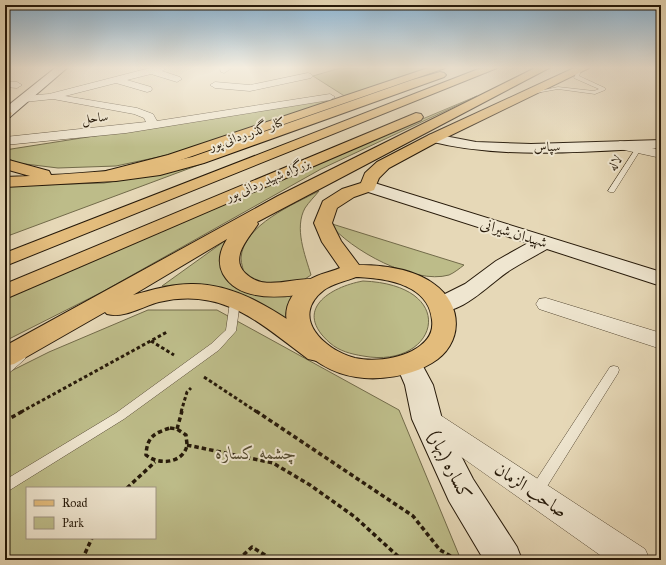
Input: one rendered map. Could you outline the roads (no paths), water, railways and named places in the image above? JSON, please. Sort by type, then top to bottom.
[{"type":"main road","name":"کنار گذر ردانی پور","points":[[97,177],[173,158],[362,94]]},
{"type":"main road","points":[[5,182],[116,176],[160,170],[198,160],[381,94]]},
{"type":"main road","name":"بزرگراه شهید ردانی پور","points":[[5,260],[425,94]]},
{"type":"main road","name":"بزرگراه شهید ردانی پور","points":[[5,292],[470,94]]},
{"type":"main road","points":[[5,357],[47,335],[324,178],[491,94]]},
{"type":"main road","points":[[353,271],[332,242],[323,223],[329,205],[348,192],[368,186],[371,176],[383,165],[434,138],[525,94]]},
{"type":"main road","points":[[5,164],[47,175],[78,178]]},
{"type":"main road","points":[[264,211],[244,228],[233,243],[228,260],[235,276],[249,287],[264,289],[315,285]]},
{"type":"main road","points":[[47,335],[144,298],[181,291],[216,294],[254,309],[317,352],[337,363],[360,368],[385,369],[409,364],[426,356],[438,344],[445,331],[446,318],[441,305],[426,289],[404,277],[388,272],[353,271],[336,275],[315,285],[304,296],[297,310],[297,324],[304,339],[317,352]]},
{"type":"street","points":[[5,114],[30,94]]},
{"type":"street","points":[[24,99],[49,97],[59,94]]},
{"type":"street","points":[[259,94],[275,105]]},
{"type":"street","points":[[49,97],[137,111],[149,116],[152,124]]},
{"type":"street","name":"ساحل","points":[[5,142],[126,129],[330,97]]},
{"type":"street","name":"سپاس","points":[[434,138],[476,146],[531,148],[661,144]]},
{"type":"street","points":[[620,145],[661,154]]},
{"type":"street","name":"شهیدان شیرانی","points":[[368,186],[661,279]]},
{"type":"street","points":[[441,305],[473,289],[503,265],[545,242]]},
{"type":"street","points":[[546,304],[661,341]]},
{"type":"street","name":"کساره (بهار)","points":[[409,364],[419,385],[427,419],[461,490],[504,560]]},
{"type":"street","name":"صاحب الزمان","points":[[427,419],[634,560]]},
{"type":"lane","name":"لاله","points":[[612,190],[638,149]]},
{"type":"lane","points":[[5,487],[120,416],[215,347],[231,331],[235,302]]},
{"type":"lane","points":[[5,370],[47,335]]},
{"type":"lane","points":[[535,493],[614,370]]},
{"type":"park label","name":"چشمه کساره","points":[[256,453]]}]
